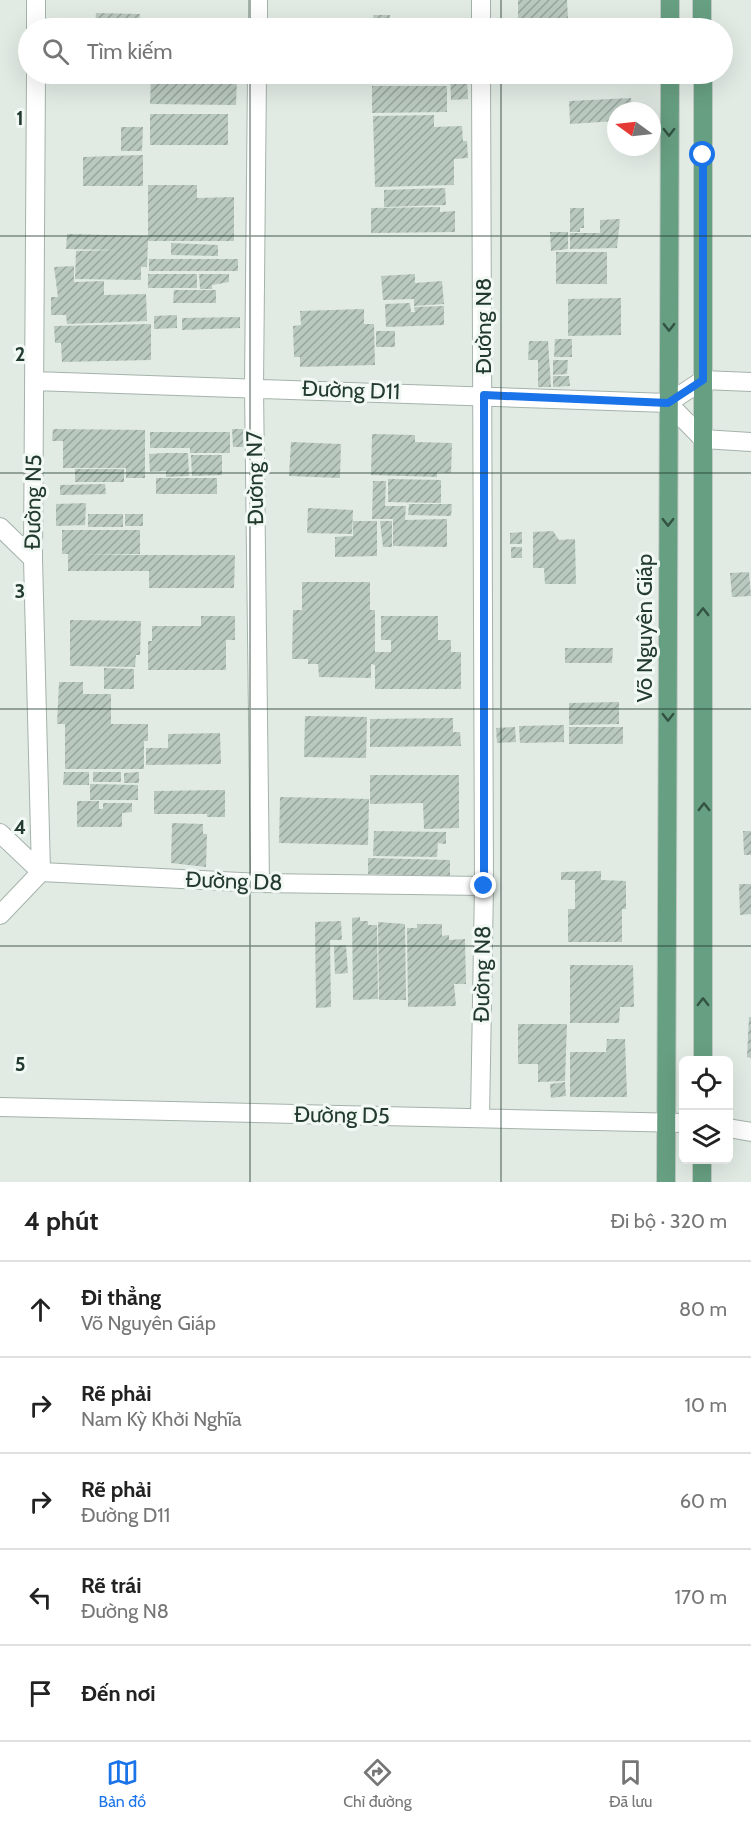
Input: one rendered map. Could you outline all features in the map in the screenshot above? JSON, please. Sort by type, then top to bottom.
[{"type":"main road","points":[[670,0],[670,18]]},
{"type":"main road","points":[[702,0],[702,18]]},
{"type":"main road","name":"Võ Nguyên Giáp","points":[[666,1182],[675,1123],[668,403],[670,84]]},
{"type":"main road","points":[[703,84],[703,1056]]},
{"type":"main road","points":[[702,1164],[702,1182]]},
{"type":"street","points":[[36,0],[36,18]]},
{"type":"street","points":[[258,0],[258,18]]},
{"type":"street","points":[[481,0],[481,18]]},
{"type":"street","name":"Đường N5","points":[[36,84],[33,559],[40,872]]},
{"type":"street","name":"Đường N7","points":[[257,84],[254,387],[260,883]]},
{"type":"street","name":"Đường N8","points":[[480,1118],[484,886],[482,84]]},
{"type":"street","points":[[751,382],[703,380],[668,403],[703,439],[751,442]]},
{"type":"street","name":"Đường D11","points":[[34,381],[668,403]]},
{"type":"street","points":[[0,526],[33,559]]},
{"type":"street","points":[[0,833],[40,872],[0,915]]},
{"type":"street","name":"Đường D8","points":[[40,872],[260,883],[484,886]]},
{"type":"street","name":"Đường D5","points":[[0,1107],[675,1123]]},
{"type":"street","points":[[733,1129],[751,1132]]},
{"type":"building","points":[[518,0],[567,0],[568,18],[518,18]]},
{"type":"building","points":[[96,13],[140,14],[140,18],[96,18]]},
{"type":"building","points":[[373,15],[390,15],[390,18],[373,18]]},
{"type":"building","points":[[151,84],[237,84],[236,105],[150,104]]},
{"type":"building","points":[[450,84],[467,84],[468,99],[451,100]]},
{"type":"building","points":[[372,86],[447,86],[447,112],[372,113]]},
{"type":"building","points":[[631,98],[631,102],[607,102],[607,122],[570,124],[569,101]]},
{"type":"building","points":[[150,114],[228,114],[228,145],[150,145]]},
{"type":"building","points":[[434,115],[434,127],[462,126],[463,141],[467,141],[468,158],[454,159],[454,185],[375,187],[373,116]]},
{"type":"building","points":[[121,127],[143,127],[142,151],[121,151]]},
{"type":"building","points":[[143,155],[143,186],[83,186],[83,157]]},
{"type":"building","points":[[148,185],[197,185],[197,198],[234,197],[234,241],[148,241],[147,267],[141,267],[141,280],[75,279],[76,251],[117,250],[66,249],[67,234],[148,236]]},
{"type":"building","points":[[445,188],[446,205],[384,207],[384,190]]},
{"type":"building","points":[[440,207],[440,212],[455,211],[455,232],[371,233],[371,208]]},
{"type":"building","points":[[570,208],[584,208],[584,228],[580,228],[580,232],[570,232]]},
{"type":"building","points":[[620,219],[617,248],[570,249],[570,233],[600,233],[600,220]]},
{"type":"building","points":[[550,232],[568,232],[568,249],[551,251]]},
{"type":"building","points":[[171,243],[218,245],[218,256],[171,255]]},
{"type":"building","points":[[556,252],[607,252],[607,284],[556,284]]},
{"type":"building","points":[[149,259],[238,259],[238,271],[149,271]]},
{"type":"building","points":[[74,266],[74,282],[104,281],[104,295],[146,294],[147,321],[67,324],[66,315],[51,315],[51,297],[58,297],[54,267]]},
{"type":"building","points":[[148,274],[197,274],[197,288],[148,288]]},
{"type":"building","points":[[199,274],[229,274],[229,282],[212,285],[212,289],[200,289]]},
{"type":"building","points":[[415,274],[415,283],[442,281],[444,304],[414,306],[414,299],[383,300],[381,276]]},
{"type":"building","points":[[174,290],[216,290],[216,303],[173,303]]},
{"type":"building","points":[[621,298],[621,335],[568,336],[568,299]]},
{"type":"building","points":[[410,303],[411,312],[415,312],[414,307],[444,306],[444,325],[386,327],[385,304]]},
{"type":"building","points":[[364,309],[364,324],[374,324],[375,365],[300,367],[300,357],[294,357],[293,326],[301,325],[300,311]]},
{"type":"building","points":[[177,315],[177,328],[154,329],[154,316]]},
{"type":"building","points":[[240,317],[240,328],[182,330],[182,318]]},
{"type":"building","points":[[151,324],[151,360],[62,362],[61,343],[55,343],[54,326]]},
{"type":"building","points":[[376,331],[395,331],[395,347],[376,347]]},
{"type":"building","points":[[555,339],[572,339],[572,357],[554,357]]},
{"type":"building","points":[[529,341],[548,341],[551,387],[538,387],[538,360],[528,360]]},
{"type":"building","points":[[553,360],[568,360],[567,374],[553,375]]},
{"type":"building","points":[[553,376],[569,376],[570,386],[553,387]]},
{"type":"building","points":[[53,429],[145,430],[145,478],[126,478],[126,468],[63,468],[63,441],[52,441]]},
{"type":"building","points":[[232,429],[244,429],[245,447],[233,447]]},
{"type":"building","points":[[150,432],[230,432],[230,453],[190,453],[190,448],[150,448]]},
{"type":"building","points":[[372,434],[415,435],[415,442],[452,443],[451,473],[437,472],[437,477],[371,475]]},
{"type":"building","points":[[291,442],[341,444],[340,478],[289,476]]},
{"type":"building","points":[[188,453],[189,476],[166,477],[166,471],[150,472],[149,454]]},
{"type":"building","points":[[191,455],[222,455],[222,475],[192,476]]},
{"type":"building","points":[[75,469],[124,469],[124,482],[75,482]]},
{"type":"building","points":[[156,478],[217,478],[217,494],[156,494]]},
{"type":"building","points":[[388,479],[441,480],[441,503],[388,502]]},
{"type":"building","points":[[373,481],[386,481],[385,506],[406,506],[405,520],[447,519],[447,547],[393,546],[393,519],[372,519]]},
{"type":"building","points":[[105,484],[106,494],[60,495],[60,485]]},
{"type":"building","points":[[86,503],[85,525],[56,526],[56,504]]},
{"type":"building","points":[[409,504],[452,504],[451,516],[408,515]]},
{"type":"building","points":[[308,508],[353,510],[352,534],[307,533]]},
{"type":"building","points":[[88,514],[123,514],[123,527],[88,527]]},
{"type":"building","points":[[125,514],[143,514],[143,526],[125,526]]},
{"type":"building","points":[[353,521],[377,521],[377,556],[335,557],[335,537],[353,536]]},
{"type":"building","points":[[380,521],[392,521],[392,547],[383,547]]},
{"type":"building","points":[[62,530],[140,530],[140,554],[80,555],[235,555],[234,588],[149,588],[149,571],[68,571],[68,554],[62,554]]},
{"type":"building","points":[[553,531],[559,540],[575,539],[576,584],[545,584],[544,568],[533,568],[533,532]]},
{"type":"building","points":[[522,532],[522,544],[510,544],[510,533]]},
{"type":"building","points":[[511,547],[522,547],[522,558],[511,558]]},
{"type":"building","points":[[749,572],[751,596],[732,597],[730,573]]},
{"type":"building","points":[[302,582],[370,582],[370,610],[375,610],[375,652],[391,652],[391,640],[381,640],[381,616],[438,616],[438,640],[451,640],[451,652],[461,652],[461,689],[375,689],[375,665],[371,664],[371,678],[319,677],[318,664],[308,664],[308,659],[292,659],[293,610],[302,610]]},
{"type":"building","points":[[201,616],[235,616],[235,640],[226,640],[226,670],[148,670],[148,641],[152,641],[152,626],[201,626]]},
{"type":"building","points":[[70,620],[141,621],[140,655],[136,655],[135,667],[70,666]]},
{"type":"building","points":[[565,648],[613,648],[612,663],[565,663]]},
{"type":"building","points":[[104,668],[134,669],[134,689],[104,689]]},
{"type":"building","points":[[59,682],[83,682],[83,694],[111,694],[111,724],[148,724],[148,741],[144,741],[144,769],[65,769],[65,724],[57,724]]},
{"type":"building","points":[[619,702],[619,724],[569,725],[569,703]]},
{"type":"building","points":[[305,716],[367,717],[366,758],[304,757]]},
{"type":"building","points":[[453,718],[453,732],[460,732],[461,746],[370,747],[370,719]]},
{"type":"building","points":[[564,725],[564,742],[520,743],[519,726]]},
{"type":"building","points":[[515,727],[516,742],[497,743],[496,728]]},
{"type":"building","points":[[569,727],[623,727],[623,744],[569,744]]},
{"type":"building","points":[[220,733],[221,764],[146,765],[146,748],[168,748],[168,734]]},
{"type":"building","points":[[64,772],[89,772],[89,785],[63,785]]},
{"type":"building","points":[[93,772],[121,772],[121,782],[93,782]]},
{"type":"building","points":[[139,772],[139,783],[124,783],[124,773]]},
{"type":"building","points":[[370,775],[459,775],[459,828],[424,829],[423,803],[370,804]]},
{"type":"building","points":[[90,784],[138,785],[138,800],[90,800]]},
{"type":"building","points":[[225,790],[225,817],[207,817],[207,814],[154,814],[154,791]]},
{"type":"building","points":[[280,797],[369,799],[368,845],[279,843]]},
{"type":"building","points":[[77,801],[99,801],[99,809],[103,809],[103,803],[132,803],[132,812],[122,813],[122,827],[77,827]]},
{"type":"building","points":[[172,823],[203,824],[203,834],[207,834],[206,867],[171,863]]},
{"type":"building","points":[[374,831],[446,832],[446,844],[438,843],[437,857],[373,856]]},
{"type":"building","points":[[743,831],[751,831],[751,855],[744,855]]},
{"type":"building","points":[[368,858],[450,860],[450,876],[368,874]]},
{"type":"building","points":[[601,871],[601,880],[626,881],[626,909],[622,909],[622,942],[568,942],[568,909],[575,909],[575,880],[561,880],[561,872]]},
{"type":"building","points":[[739,884],[751,884],[751,914],[740,915]]},
{"type":"building","points":[[360,917],[360,921],[368,921],[368,925],[377,925],[378,999],[353,1000],[352,918]]},
{"type":"building","points":[[341,921],[342,940],[330,940],[331,1007],[316,1008],[315,922]]},
{"type":"building","points":[[378,922],[405,924],[406,1000],[379,1000]]},
{"type":"building","points":[[417,924],[442,924],[442,936],[449,935],[449,940],[465,939],[466,984],[454,984],[456,1006],[408,1007],[407,928],[417,928]]},
{"type":"building","points":[[346,945],[348,973],[335,974],[334,946]]},
{"type":"building","points":[[570,965],[633,965],[634,1007],[620,1007],[619,1023],[570,1023]]},
{"type":"building","points":[[749,1017],[751,1017],[751,1058],[747,1057]]},
{"type":"building","points":[[518,1024],[567,1024],[565,1081],[538,1082],[538,1064],[518,1064]]},
{"type":"building","points":[[607,1039],[625,1039],[627,1097],[570,1097],[570,1052],[606,1052]]},
{"type":"building","points":[[565,1082],[566,1096],[551,1098],[550,1084]]},
{"type":"route","points":[[484,886],[484,395],[668,403],[703,380],[703,155]]}]
